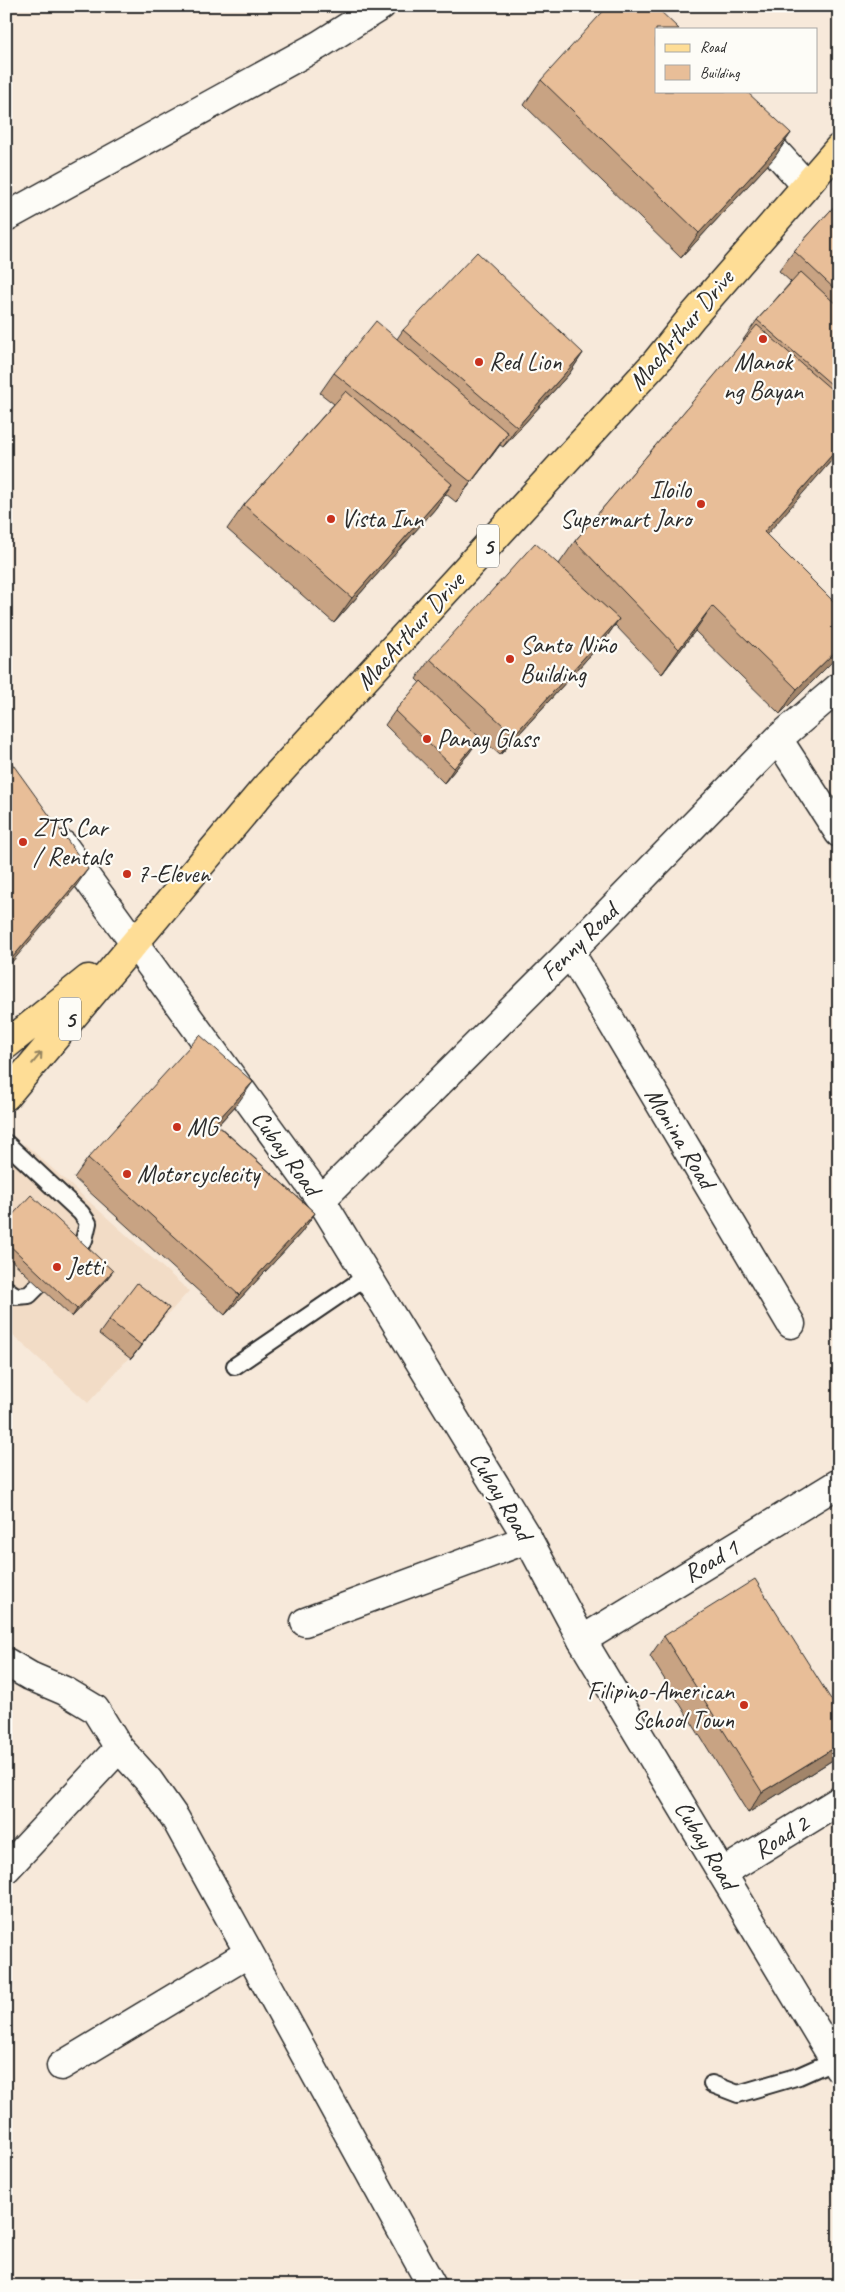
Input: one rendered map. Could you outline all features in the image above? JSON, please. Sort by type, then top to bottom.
[{"type":"main road","name":"MacArthur Drive","points":[[6,1096],[264,789],[656,362],[839,148]]},
{"type":"main road","points":[[6,1045],[134,942]]},
{"type":"street","points":[[6,217],[319,45],[381,6]]},
{"type":"street","points":[[721,92],[806,185]]},
{"type":"street","name":"Fenny Road","points":[[321,1200],[570,952],[778,739],[839,687]]},
{"type":"street","points":[[778,739],[839,833]]},
{"type":"street","name":"Cubay Road","points":[[47,824],[321,1200],[528,1538],[582,1640],[837,2064]]},
{"type":"street","name":"Monina Road","points":[[570,952],[791,1324]]},
{"type":"street","name":"Road 1","points":[[582,1640],[839,1483]]},
{"type":"street","points":[[305,1622],[528,1538]]},
{"type":"street","points":[[6,1662],[30,1676],[65,1691],[95,1709],[119,1748],[149,1781],[175,1818],[432,2286]]},
{"type":"street","points":[[6,1869],[119,1748]]},
{"type":"street","name":"Road 2","points":[[722,1873],[839,1801]]},
{"type":"street","points":[[61,2066],[249,1953]]},
{"type":"lane","points":[[6,1143],[81,1213],[88,1223],[84,1240],[29,1295],[16,1296],[6,1289]]},
{"type":"lane","points":[[235,1366],[367,1276]]},
{"type":"lane","points":[[712,2084],[738,2094],[837,2064]]},
{"type":"shaded area","points":[[25,1144],[189,1291],[88,1403],[6,1329],[6,1165]]},
{"type":"building","points":[[608,6],[655,6],[678,28],[655,28],[655,92],[747,92],[791,133],[699,233],[541,80]]},
{"type":"building","points":[[839,201],[839,293],[794,251]]},
{"type":"building","name":"Red Lion","points":[[477,252],[583,353],[517,427],[403,330]]},
{"type":"building","points":[[801,272],[839,307],[839,391],[757,320]]},
{"type":"building","points":[[376,321],[508,433],[471,482],[334,373]]},
{"type":"building","name":"Iloilo Supermart Jaro","points":[[757,325],[839,396],[839,447],[764,532],[839,607],[839,648],[797,689],[712,606],[679,649],[575,541]]},
{"type":"building","name":"Vista Inn","points":[[346,391],[452,484],[352,598],[244,505]]},
{"type":"building","name":"Santo Niño Building","points":[[535,543],[619,619],[514,735],[430,659]]},
{"type":"building","points":[[421,681],[480,738],[454,768],[395,711]]},
{"type":"building","name":"ZTS Car / Rentals","points":[[6,755],[88,869],[6,965]]},
{"type":"building","points":[[200,1035],[253,1082],[215,1123],[315,1213],[239,1295],[88,1158]]},
{"type":"building","name":"Jetti","points":[[31,1195],[113,1271],[77,1309],[6,1242],[6,1222]]},
{"type":"building","points":[[137,1283],[169,1308],[141,1345],[109,1320]]},
{"type":"building","name":"Filipino-American School Town","points":[[755,1579],[839,1712],[839,1745],[762,1792],[664,1636]]},
{"type":"place","name":"Manok ng Bayan","points":[[763,339]]},
{"type":"place","name":"Red Lion","points":[[479,362]]},
{"type":"place","name":"Iloilo Supermart Jaro","points":[[701,504]]},
{"type":"place","name":"Vista Inn","points":[[331,519]]},
{"type":"place","name":"Santo Niño Building","points":[[510,659]]},
{"type":"place","name":"Panay Glass","points":[[427,739]]},
{"type":"place","name":"ZTS Car / Rentals","points":[[23,842]]},
{"type":"place","name":"7-Eleven","points":[[127,874]]},
{"type":"place","name":"MG","points":[[177,1127]]},
{"type":"place","name":"Motorcyclecity","points":[[127,1174]]},
{"type":"place","name":"Jetti","points":[[57,1267]]},
{"type":"place","name":"Filipino-American School Town","points":[[744,1705]]}]
